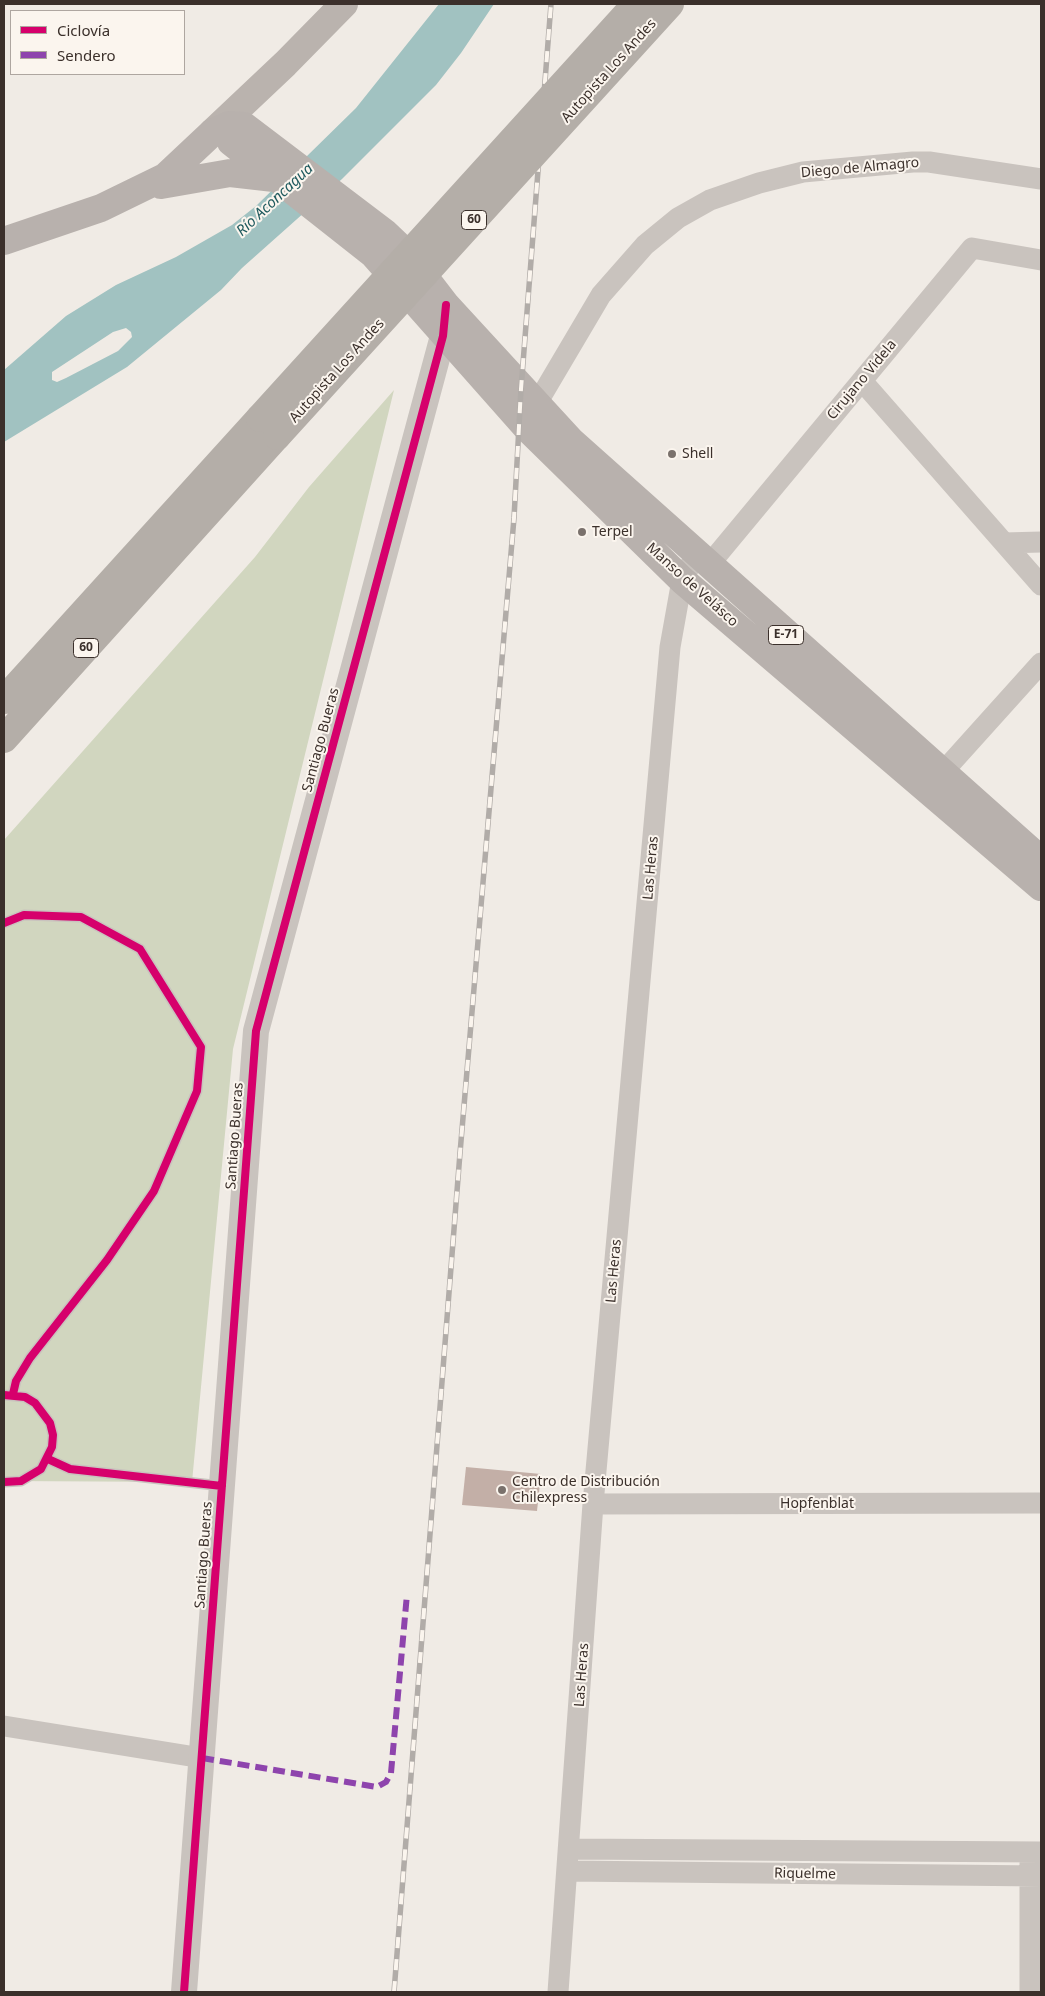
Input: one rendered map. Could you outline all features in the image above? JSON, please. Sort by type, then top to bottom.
[{"type":"highway","name":"Autopista Los Andes","points":[[4,739],[268,427],[636,4]]},
{"type":"highway","name":"Autopista Los Andes","points":[[4,700],[268,427],[670,4]]},
{"type":"main road","points":[[4,241],[101,208],[154,183],[231,127],[285,64],[344,4]]},
{"type":"main road","name":"Manso de Velásco","points":[[231,127],[277,150],[379,243],[443,336],[532,416],[571,441],[702,560],[1041,860]]},
{"type":"main road","name":"Manso de Velásco","points":[[231,127],[276,178],[379,243],[406,253],[532,416],[682,580],[1041,888]]},
{"type":"main road","points":[[154,183],[230,173],[276,178]]},
{"type":"street","name":"Diego de Almagro","points":[[532,416],[600,295],[645,245],[678,218],[710,200],[759,183],[803,172],[913,162],[929,162],[1041,179]]},
{"type":"street","name":"Cirujano Videla","points":[[702,560],[862,381],[972,248],[1041,260]]},
{"type":"street","name":"Santiago Bueras","points":[[184,1992],[256,1031],[443,336],[446,306]]},
{"type":"street","points":[[862,381],[1041,585]]},
{"type":"street","points":[[1004,543],[1041,542]]},
{"type":"street","name":"Las Heras","points":[[558,1992],[570,1849],[593,1504],[670,647],[682,580],[702,560]]},
{"type":"street","points":[[942,773],[1041,663]]},
{"type":"street","name":"Hopfenblat","points":[[593,1504],[1041,1503]]},
{"type":"street","points":[[4,1726],[202,1758]]},
{"type":"street","name":"Riquelme","points":[[570,1849],[1036,1852]]},
{"type":"street","points":[[1030,1992],[1036,1852]]},
{"type":"street","name":"Riquelme","points":[[568,1871],[1036,1876]]},
{"type":"lane","points":[[4,923],[24,915],[81,917],[140,949],[201,1047],[197,1092],[154,1190],[107,1260],[30,1358],[8,1395],[25,1397],[36,1403],[50,1423],[52,1447],[48,1459],[32,1476],[21,1481],[4,1482]]},
{"type":"lane","points":[[48,1459],[70,1469],[222,1486]]},
{"type":"green space","points":[[394,390],[233,1049],[192,1482],[4,1481],[4,840],[255,557],[309,487]]},
{"type":"water","name":"Río Aconcagua","points":[[439,4],[494,4],[461,53],[436,85],[342,179],[242,268],[221,290],[127,367],[4,442],[4,370],[66,316],[116,285],[176,257],[232,225],[256,206],[356,108]],"holes":[[[126,328],[131,332],[132,337],[118,351],[57,382],[52,380],[52,372],[113,332]]]},
{"type":"building","name":"Centro de Distribución Chilexpress","points":[[466,1467],[541,1474],[537,1511],[462,1505]]},
{"type":"railway","points":[[394,1992],[460,1153],[514,518],[521,389],[551,4]]},
{"type":"marked path","points":[[202,1758],[377,1787],[386,1782],[391,1773],[407,1594]]},
{"type":"cycle path","points":[[184,1992],[256,1031],[443,336],[446,305]]},
{"type":"cycle path","points":[[4,923],[24,915],[81,917],[140,949],[201,1047],[197,1091],[154,1191],[107,1260],[30,1358],[16,1381],[13,1394]]},
{"type":"cycle path","points":[[4,1395],[25,1397],[35,1403],[50,1423],[53,1435],[52,1447],[41,1469],[21,1481],[4,1482]]},
{"type":"cycle path","points":[[48,1459],[70,1469],[222,1486]]},
{"type":"place","name":"Shell","points":[[672,454]]},
{"type":"place","name":"Terpel","points":[[582,532]]},
{"type":"place","name":"Centro de Distribución Chilexpress","points":[[502,1490]]}]
